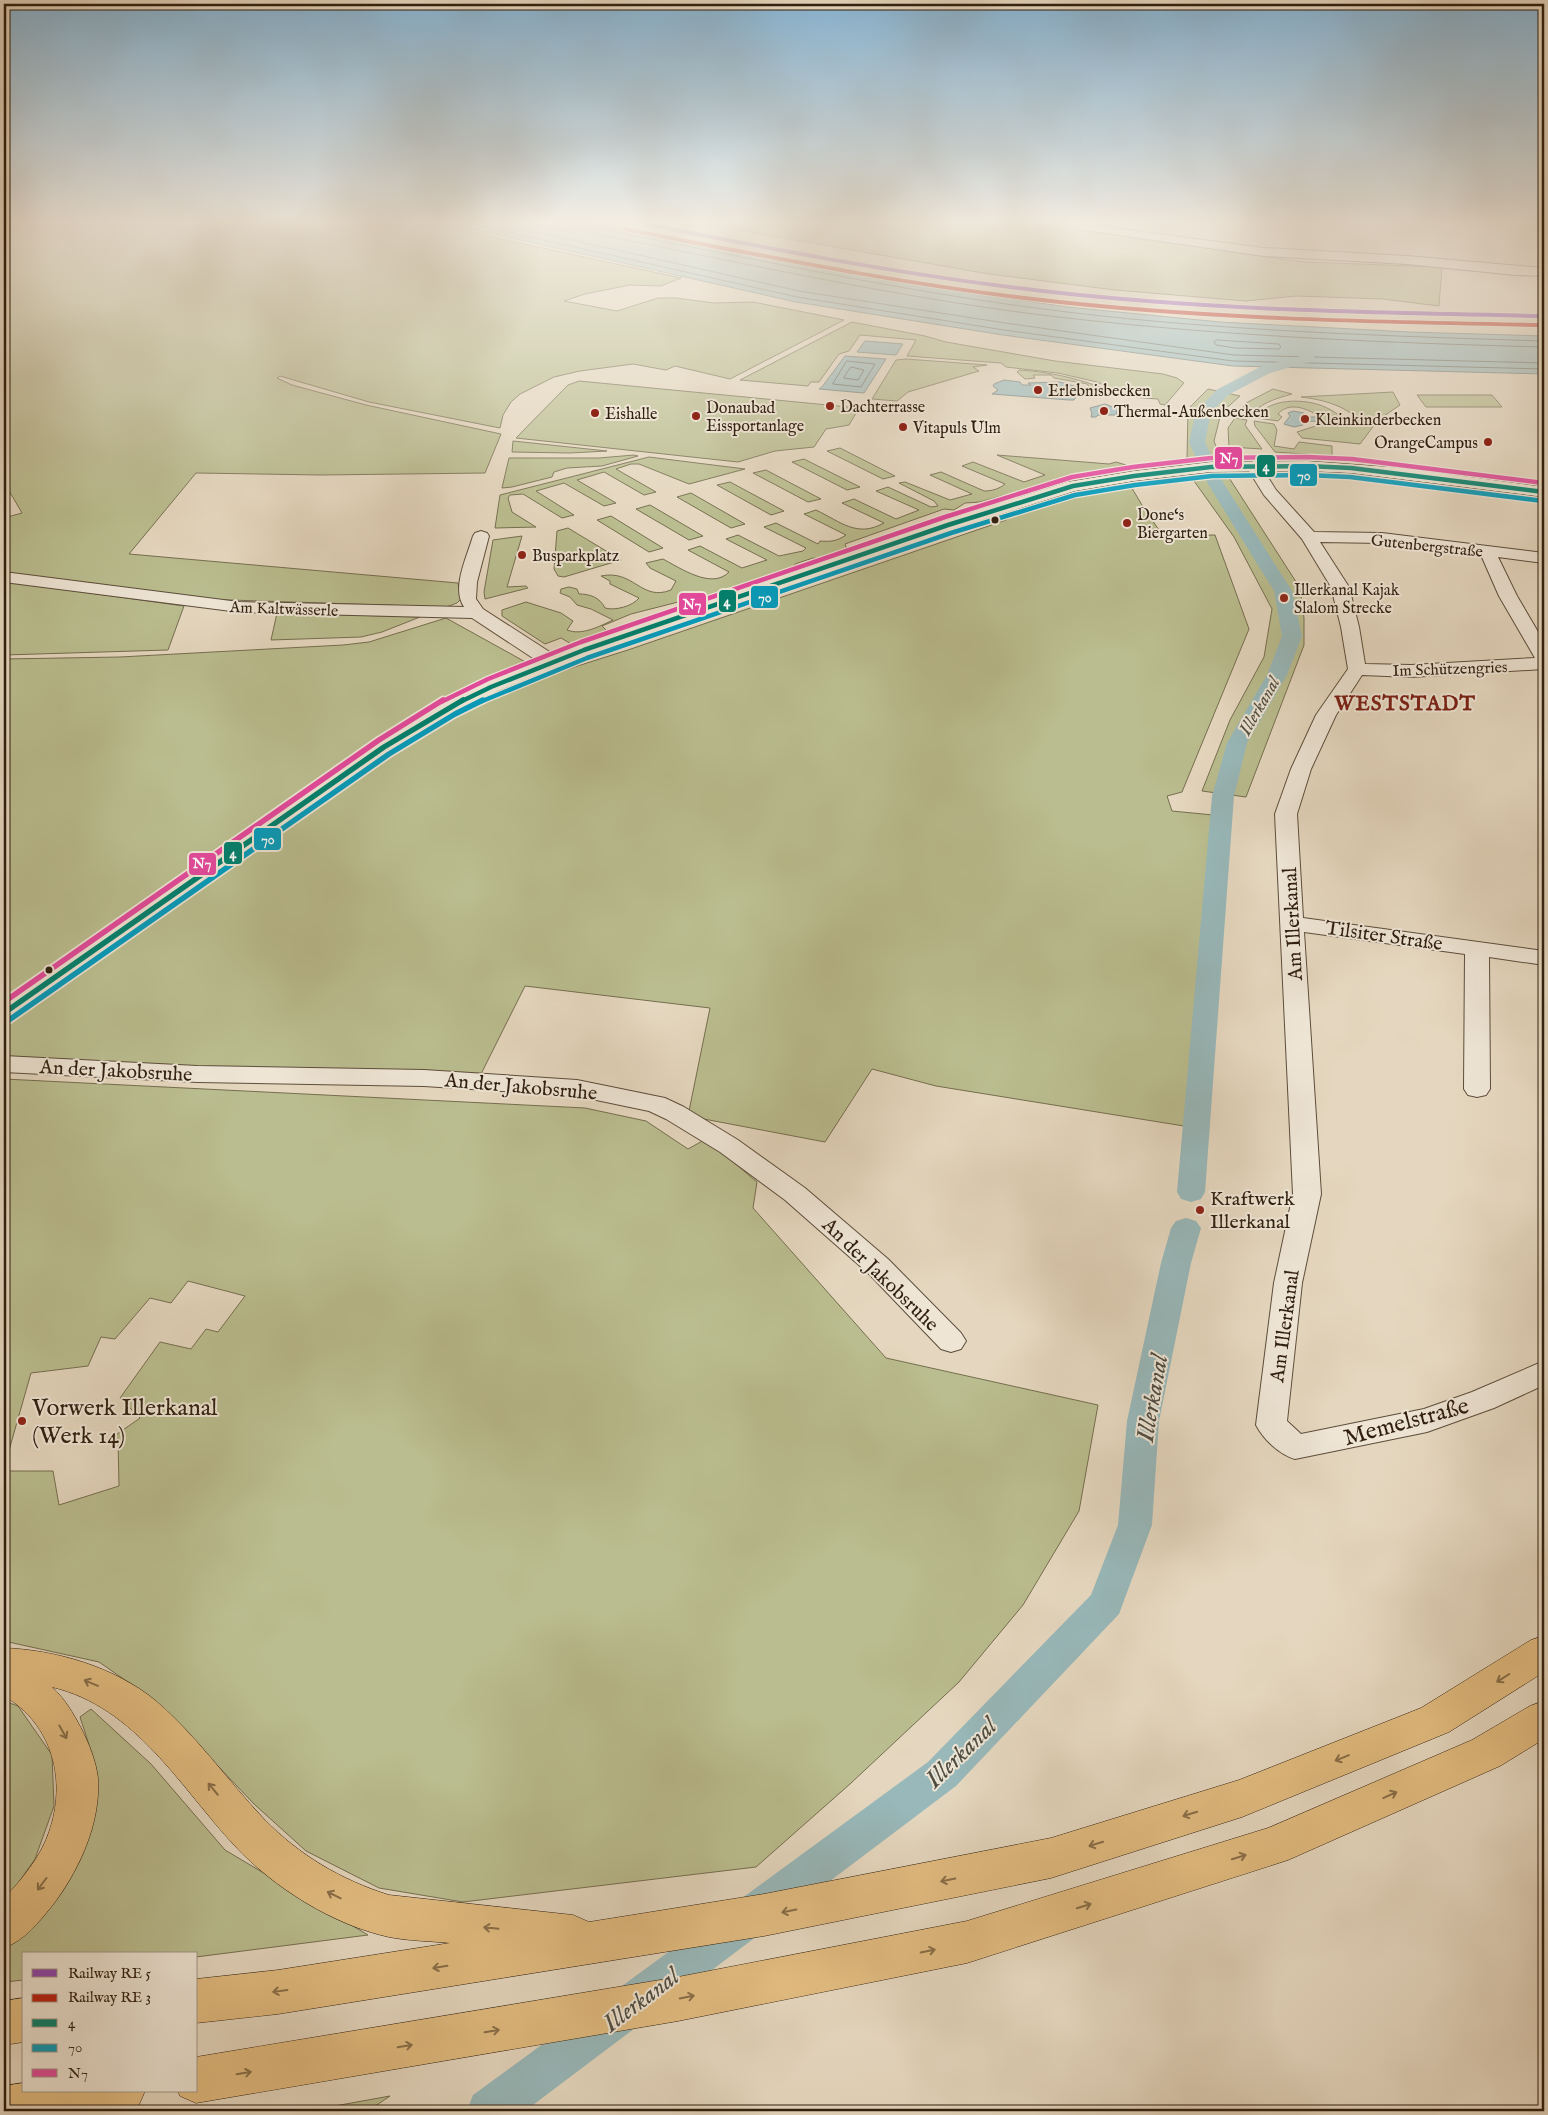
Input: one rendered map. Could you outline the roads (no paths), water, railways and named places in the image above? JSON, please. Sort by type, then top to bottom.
[{"type":"highway","points":[[198,2001],[278,1992],[764,1915],[1051,1858],[1242,1798],[1434,1720],[1544,1652]]},
{"type":"highway","points":[[4,1664],[27,1665],[71,1675],[109,1691],[141,1714],[181,1752],[250,1833],[294,1870],[323,1890],[352,1904],[389,1916],[610,1940]]},
{"type":"highway","points":[[4,1677],[38,1697],[51,1713],[65,1734],[74,1756],[78,1779],[78,1805],[73,1827],[64,1848],[51,1872],[39,1888],[4,1927]]},
{"type":"highway","points":[[198,2080],[678,1999],[881,1961],[967,1942],[1273,1846],[1486,1753],[1544,1718]]},
{"type":"highway","points":[[4,2022],[22,2020]]},
{"type":"highway","points":[[4,2109],[115,2092]]},
{"type":"main road","points":[[4,1013],[410,729],[467,698],[552,662],[646,628],[1030,498],[1102,481],[1184,470],[1244,466],[1360,469],[1544,492]]},
{"type":"street","points":[[1244,466],[1270,492],[1309,537],[1340,587],[1350,627],[1357,669]]},
{"type":"street","points":[[481,536],[468,582],[467,599],[476,613],[552,662]]},
{"type":"street","name":"Gutenbergstraße","points":[[1309,537],[1382,538],[1544,558]]},
{"type":"street","points":[[1487,551],[1508,596],[1544,657]]},
{"type":"street","name":"Am Kaltwässerle","points":[[4,577],[239,607],[476,613]]},
{"type":"street","name":"Im Schützengries","points":[[1357,669],[1411,672],[1544,663]]},
{"type":"street","name":"Am Illerkanal","points":[[1272,1425],[1288,1283],[1307,1194],[1286,814],[1301,769],[1326,715],[1357,669]]},
{"type":"street","name":"Tilsiter Straße","points":[[1291,923],[1544,958]]},
{"type":"street","points":[[1477,948],[1477,1089]]},
{"type":"street","name":"An der Jakobsruhe","points":[[4,1064],[197,1074],[424,1078],[577,1088],[656,1104],[675,1113],[729,1146],[795,1194],[878,1266],[951,1341]]},
{"type":"street","name":"Memelstraße","points":[[1272,1425],[1296,1447],[1305,1446],[1427,1420],[1483,1400],[1544,1372]]},
{"type":"water","points":[[901,319],[1186,319],[1409,332],[1544,336],[1544,374],[1233,366],[1003,335]]},
{"type":"water","points":[[865,341],[903,344],[896,355],[857,352]]},
{"type":"water","points":[[845,356],[886,359],[864,393],[819,389],[822,387]]},
{"type":"water","name":"Erlebnisbecken","points":[[1004,380],[1020,382],[1022,385],[1031,385],[1028,383],[1060,382],[1081,388],[1072,391],[1070,396],[1076,397],[1074,400],[992,394],[998,390],[993,386],[994,384]]},
{"type":"water","name":"Thermal-Außenbecken","points":[[1105,404],[1118,409],[1116,414],[1118,415],[1091,417],[1090,408]]},
{"type":"water","name":"Kleinkinderbecken","points":[[1293,411],[1304,413],[1305,415],[1302,417],[1318,417],[1324,421],[1302,423],[1303,425],[1294,427],[1284,424],[1290,416],[1288,413]]},
{"type":"waterway","name":"Illerkanal","points":[[1191,1192],[1223,796],[1237,743],[1277,675],[1292,636],[1283,591],[1216,484],[1197,442],[1204,411],[1223,392],[1265,370],[1308,358]]},
{"type":"waterway","name":"Illerkanal","points":[[489,2111],[942,1774],[1106,1603],[1135,1525],[1143,1421],[1176,1263],[1186,1228]]},
{"type":"place","name":"Erlebnisbecken","points":[[1038,390]]},
{"type":"place","name":"Dachterrasse","points":[[830,406]]},
{"type":"place","name":"Thermal-Außenbecken","points":[[1104,411]]},
{"type":"place","name":"Eishalle","points":[[595,413]]},
{"type":"place","name":"Donaubad Eissportanlage","points":[[696,416]]},
{"type":"place","name":"Kleinkinderbecken","points":[[1305,419]]},
{"type":"place","name":"Vitapuls Ulm","points":[[903,427]]},
{"type":"place","name":"OrangeCampus","points":[[1488,442]]},
{"type":"place","name":"Done‘s Biergarten","points":[[1127,523]]},
{"type":"place","name":"Busparkplatz","points":[[522,555]]},
{"type":"place","name":"Illerkanal Kajak Slalom Strecke","points":[[1284,598]]},
{"type":"place","name":"Kraftwerk Illerkanal","points":[[1200,1210]]},
{"type":"place","name":"Vorwerk Illerkanal (Werk 14)","points":[[22,1421]]},
{"type":"district","name":"WESTSTADT","points":[[1405,703]]}]
